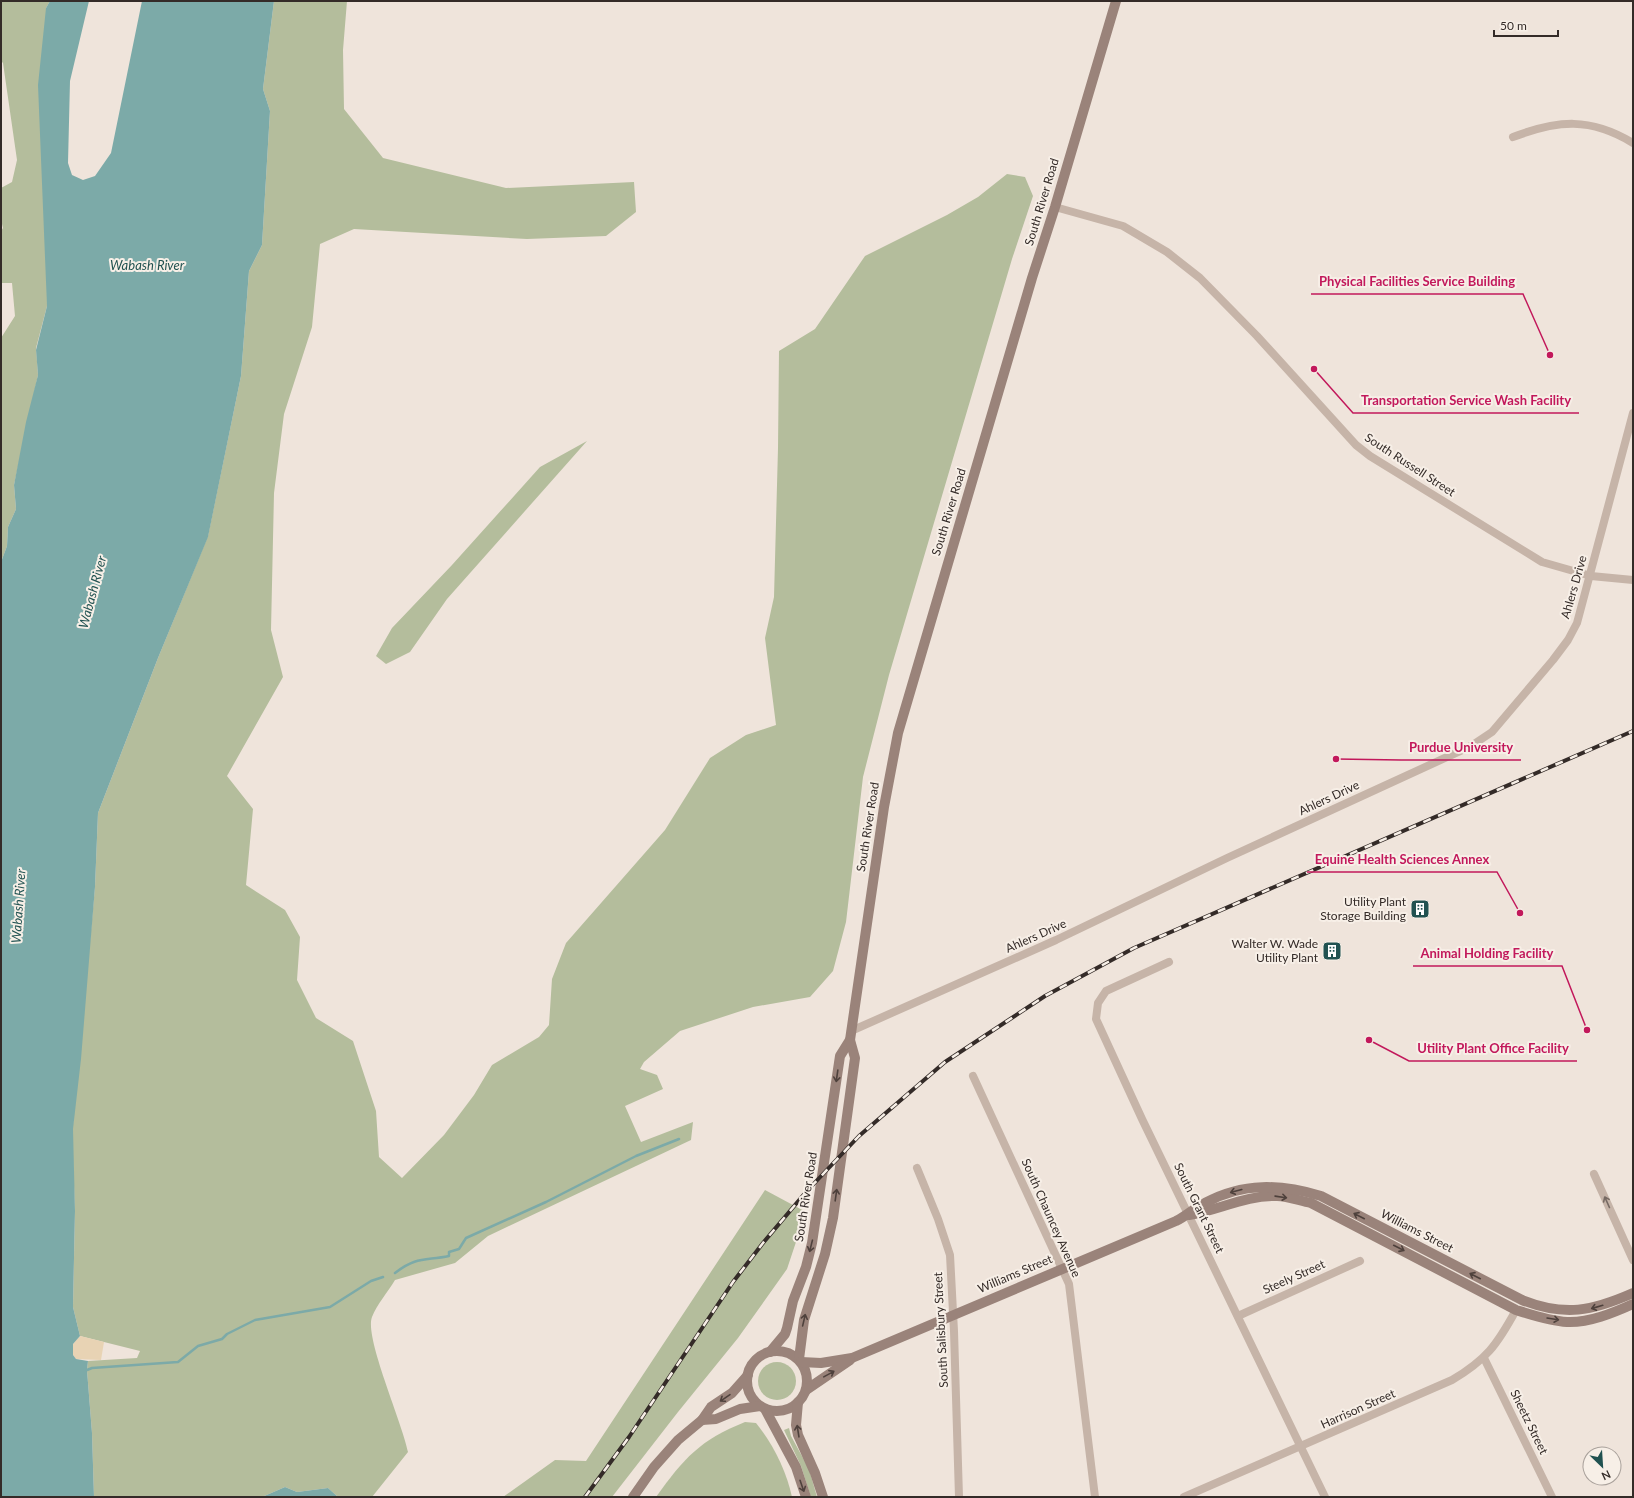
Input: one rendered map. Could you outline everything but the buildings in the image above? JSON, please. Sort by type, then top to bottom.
[{"type":"main road","name":"South River Road","points":[[770,1352],[785,1334],[793,1301],[806,1267],[812,1243],[840,1056],[850,1036],[884,807],[898,733],[1116,1]]},
{"type":"main road","name":"South River Road","points":[[800,1360],[804,1320],[825,1254],[833,1218],[855,1058],[850,1036]]},
{"type":"main road","name":"Williams Street","points":[[1189,1215],[1204,1203],[1235,1191],[1273,1186],[1290,1188],[1321,1196],[1522,1300],[1539,1307],[1568,1311],[1592,1309],[1633,1293]]},
{"type":"main road","name":"Williams Street","points":[[806,1390],[852,1358],[1189,1215],[1209,1212],[1251,1197],[1279,1195],[1311,1203],[1516,1310],[1568,1322],[1592,1319],[1633,1304]]},
{"type":"main road","points":[[633,1497],[654,1467],[678,1440],[702,1420],[711,1407],[732,1393],[748,1375],[756,1360],[770,1352],[780,1351],[790,1353],[800,1360],[807,1379],[806,1390],[798,1402],[790,1408],[782,1410],[762,1407],[740,1409],[716,1419],[702,1420]]},
{"type":"main road","name":"Williams Street","points":[[800,1360],[821,1363],[852,1358]]},
{"type":"main road","points":[[748,1375],[750,1392],[762,1407],[796,1467],[806,1497]]},
{"type":"main road","points":[[798,1402],[796,1425],[798,1435],[813,1467],[823,1497]]},
{"type":"street","points":[[1513,137],[1548,125],[1571,122],[1615,132],[1633,143]]},
{"type":"street","name":"South Russell Street","points":[[1055,207],[1123,226],[1166,252],[1200,278],[1257,336],[1356,445],[1370,456],[1542,562],[1590,576],[1633,580]]},
{"type":"street","name":"Ahlers Drive","points":[[850,1036],[1227,858],[1471,746],[1492,732],[1568,640],[1578,624],[1633,413]]},
{"type":"street","name":"South Grant Street","points":[[1169,962],[1106,991],[1098,1003],[1096,1019],[1325,1497]]},
{"type":"street","name":"South Chauncey Avenue","points":[[973,1076],[1063,1268],[1069,1284],[1095,1497]]},
{"type":"street","name":"South Salisbury Street","points":[[917,1168],[946,1241],[950,1255],[959,1497]]},
{"type":"street","points":[[1594,1174],[1633,1260]]},
{"type":"street","name":"Steely Street","points":[[1238,1316],[1360,1261]]},
{"type":"street","name":"Harrison Street","points":[[1185,1497],[1452,1380],[1484,1358],[1504,1333],[1516,1310]]},
{"type":"street","name":"Sheetz Street","points":[[1484,1358],[1552,1497]]},
{"type":"green space","points":[[1,1],[50,1],[46,8],[47,306],[36,348],[38,375],[14,485],[16,509],[8,527],[7,546],[1,562],[1,338],[15,316],[12,283],[1,283],[1,231],[3,228],[1,220],[1,188],[12,182],[17,160],[3,63],[1,61]]},
{"type":"green space","points":[[274,1],[347,1],[343,50],[344,109],[383,158],[506,188],[634,182],[636,212],[606,236],[527,239],[354,229],[320,244],[312,327],[284,414],[274,493],[271,630],[283,677],[227,776],[253,809],[246,885],[285,910],[300,937],[297,980],[316,1018],[353,1041],[376,1111],[379,1157],[402,1178],[444,1135],[474,1095],[492,1065],[539,1037],[549,1025],[552,979],[566,943],[665,830],[710,758],[746,735],[776,725],[765,638],[774,597],[779,351],[815,329],[865,256],[947,215],[978,197],[1007,174],[1025,177],[1033,196],[1012,259],[889,675],[863,777],[846,922],[833,971],[810,997],[753,1007],[680,1031],[644,1062],[640,1069],[657,1075],[663,1089],[625,1106],[641,1142],[693,1122],[691,1140],[488,1236],[455,1263],[395,1280],[374,1312],[371,1327],[379,1361],[408,1452],[372,1497],[338,1497],[328,1488],[297,1492],[285,1487],[262,1497],[94,1497],[92,1433],[87,1370],[88,1361],[137,1358],[140,1351],[80,1336],[73,1307],[75,1211],[72,1135],[95,887],[98,813],[158,658],[208,536],[241,376],[249,271],[262,245],[270,111],[263,89]]},
{"type":"green space","points":[[587,441],[447,599],[410,652],[386,664],[376,656],[392,628],[452,565],[540,467]]},
{"type":"green space","points":[[765,1190],[806,1212],[787,1269],[738,1338],[612,1497],[503,1497],[555,1460],[586,1461]]},
{"type":"green space","points":[[773,1362],[781,1362],[788,1365],[793,1370],[796,1381],[793,1392],[788,1397],[781,1400],[773,1400],[766,1397],[761,1392],[758,1385],[758,1377],[761,1370],[766,1365]]},
{"type":"green space","points":[[745,1422],[756,1423],[768,1440],[782,1467],[792,1497],[656,1497],[675,1471],[704,1443]]},
{"type":"green space","points":[[789,1428],[791,1436],[809,1469],[817,1497],[811,1497],[801,1466],[784,1430]]},
{"type":"sand","points":[[80,1336],[104,1342],[101,1360],[76,1359],[73,1355],[73,1344]]},
{"type":"water","name":"Wabash River","points":[[50,1],[89,1],[70,81],[68,163],[72,175],[83,180],[95,176],[111,153],[142,1],[274,1],[263,89],[270,111],[262,245],[249,271],[241,376],[208,537],[158,658],[98,813],[95,887],[81,1059],[73,1129],[75,1211],[73,1307],[80,1336],[73,1344],[73,1355],[76,1359],[88,1361],[87,1370],[92,1433],[94,1497],[1,1497],[1,562],[7,546],[8,527],[16,509],[14,485],[26,422],[38,375],[36,350],[47,306],[38,85],[46,8]]},
{"type":"water","points":[[285,1487],[297,1492],[328,1488],[338,1497],[262,1497]]},
{"type":"waterway","points":[[395,1273],[415,1261],[449,1256],[449,1252],[459,1249],[466,1238],[546,1202],[636,1156],[679,1139]]},
{"type":"waterway","points":[[87,1370],[92,1368],[178,1362],[198,1346],[222,1339],[227,1334],[255,1320],[330,1307],[371,1281],[383,1277]]},
{"type":"railway","points":[[585,1497],[629,1437],[733,1282],[763,1243],[806,1192],[859,1136],[945,1062],[1045,996],[1134,948],[1633,731]]},
{"type":"place","name":"Physical Facilities Service Building","points":[[1550,355]]},
{"type":"place","name":"Transportation Service Wash Facility","points":[[1314,369]]},
{"type":"place","name":"Purdue University","points":[[1336,759]]},
{"type":"place","name":"Utility Plant Storage Building","points":[[1420,909]]},
{"type":"place","name":"Equine Health Sciences Annex","points":[[1520,913]]},
{"type":"place","name":"Walter W. Wade Utility Plant","points":[[1332,951]]},
{"type":"place","name":"Animal Holding Facility","points":[[1587,1030]]},
{"type":"place","name":"Utility Plant Office Facility","points":[[1369,1040]]}]
